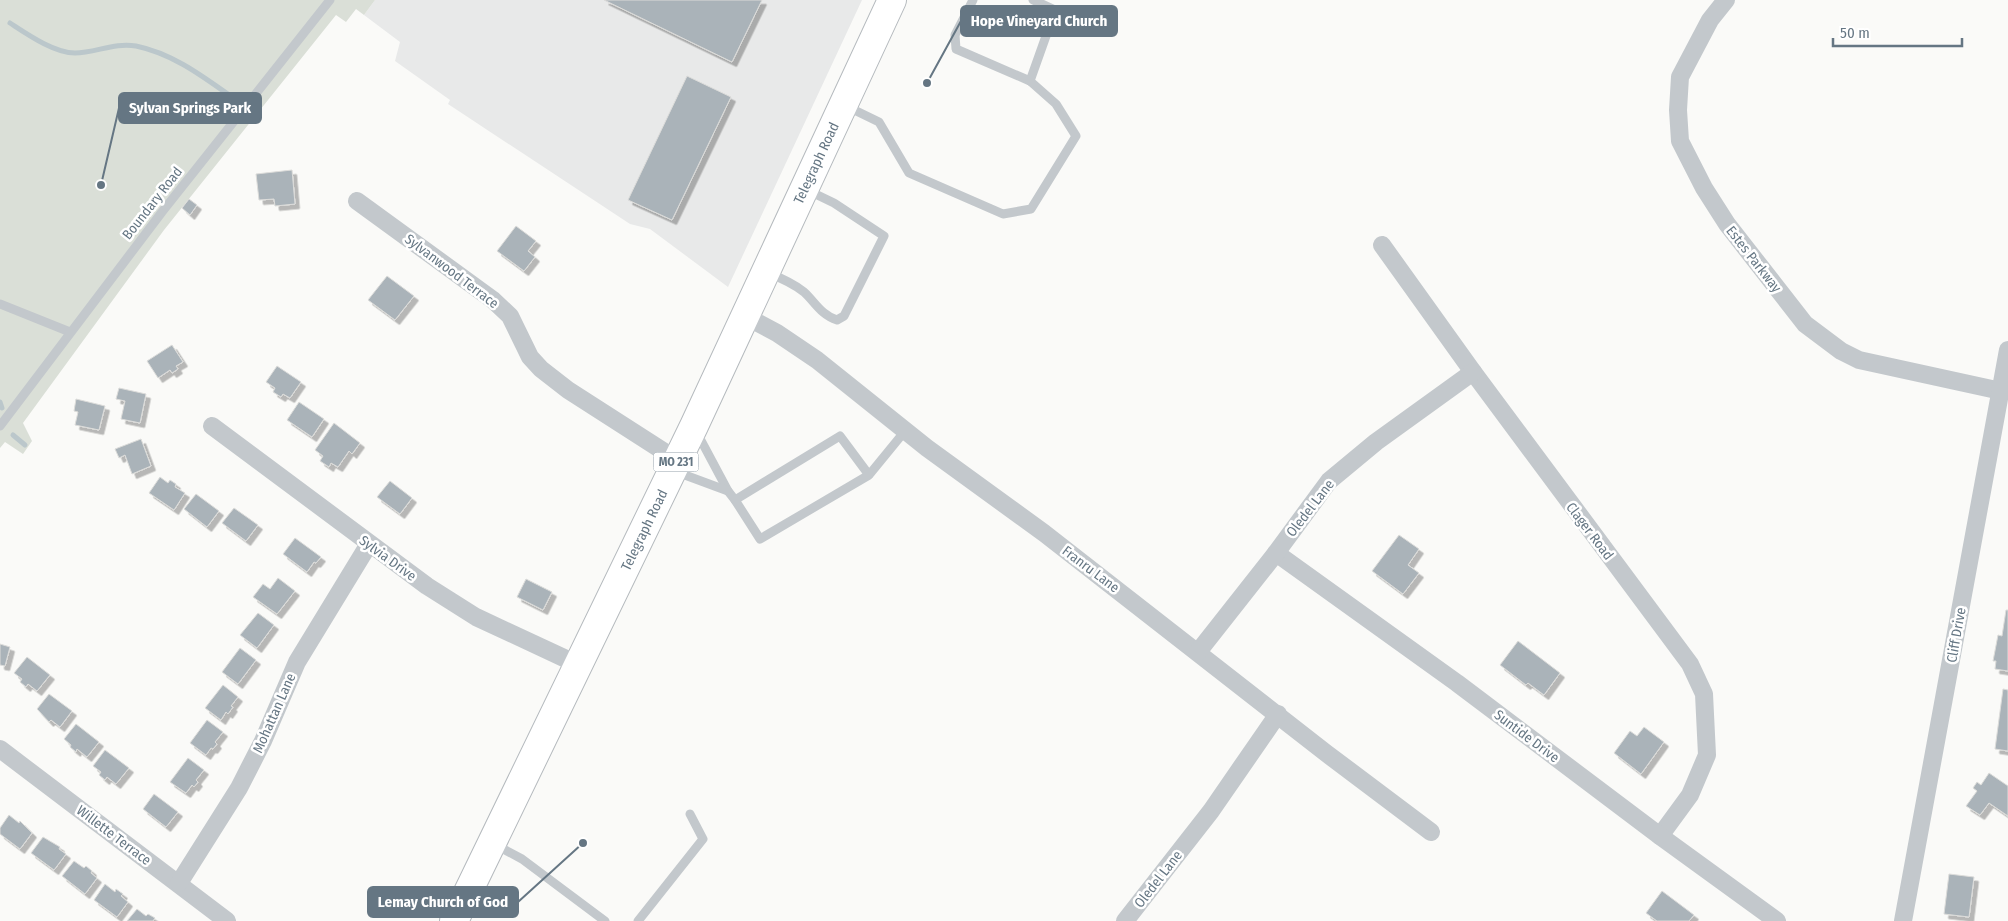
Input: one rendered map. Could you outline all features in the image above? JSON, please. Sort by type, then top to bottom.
[{"type":"main road","name":"Telegraph Road","points":[[454,921],[694,426],[892,0]]},
{"type":"street","name":"Estes Parkway","points":[[1726,0],[1710,20],[1680,77],[1678,110],[1680,141],[1704,188],[1727,224],[1805,324],[1841,351],[1859,360],[2001,391]]},
{"type":"street","name":"Sylvanwood Terrace","points":[[357,201],[493,300],[510,316],[530,357],[540,369],[675,465]]},
{"type":"street","name":"Clager Road","points":[[1382,245],[1472,372],[1690,664],[1704,694],[1707,755],[1690,795],[1660,836]]},
{"type":"street","name":"Franru Lane","points":[[745,316],[776,333],[817,360],[905,431],[1044,533],[1326,753],[1431,832]]},
{"type":"street","name":"Cliff Drive","points":[[1903,921],[2008,350]]},
{"type":"street","name":"Oledel Lane","points":[[1198,652],[1276,553],[1329,481],[1376,442],[1472,372]]},
{"type":"street","name":"Sylvia Drive","points":[[212,426],[427,586],[476,617],[579,665]]},
{"type":"street","name":"Mohattan Lane","points":[[179,883],[239,788],[297,662],[369,544]]},
{"type":"street","name":"Suntide Drive","points":[[1276,553],[1457,683],[1660,836],[1777,921]]},
{"type":"street","name":"Oledel Lane","points":[[1125,921],[1210,812],[1278,714]]},
{"type":"street","name":"Willette Terrace","points":[[0,750],[227,921]]},
{"type":"lane","name":"Boundary Road","points":[[0,426],[162,212],[330,0]]},
{"type":"lane","points":[[843,105],[879,122],[909,173],[1003,214],[1031,209],[1076,136],[1056,104],[1030,81],[956,49],[955,35],[973,0]]},
{"type":"lane","points":[[1030,81],[1046,36],[1053,9],[1034,0]]},
{"type":"lane","points":[[765,272],[786,280],[804,292],[818,309],[830,318],[837,320],[844,316],[884,236],[834,203],[804,188]]},
{"type":"lane","points":[[0,304],[70,332]]},
{"type":"lane","points":[[694,426],[728,491],[760,539],[869,475],[905,431]]},
{"type":"lane","points":[[735,500],[840,436],[869,475]]},
{"type":"lane","points":[[675,465],[728,491]]},
{"type":"lane","points":[[638,921],[703,839],[690,814]]},
{"type":"lane","points":[[492,843],[522,859],[605,921]]},
{"type":"shaded area","points":[[0,0],[375,0],[364,15],[356,9],[346,22],[336,15],[164,230],[23,423],[32,441],[23,454],[5,442],[0,448]]},
{"type":"shaded area","points":[[375,0],[862,0],[728,287],[650,229],[630,224],[448,104],[450,100],[395,61],[400,42],[364,15]]},
{"type":"building","points":[[604,0],[762,0],[732,62]]},
{"type":"building","points":[[687,76],[731,97],[672,220],[628,200]]},
{"type":"building","points":[[292,170],[295,204],[275,206],[274,199],[259,200],[256,174]]},
{"type":"building","points":[[189,199],[197,205],[190,215],[182,208]]},
{"type":"building","points":[[516,226],[536,241],[528,251],[535,257],[524,271],[497,251]]},
{"type":"building","points":[[387,276],[414,296],[395,320],[368,300]]},
{"type":"building","points":[[172,345],[183,362],[176,366],[178,369],[172,373],[170,370],[158,378],[147,361]]},
{"type":"building","points":[[277,366],[301,382],[290,398],[283,394],[281,397],[273,392],[275,388],[266,382]]},
{"type":"building","points":[[119,388],[146,394],[140,423],[121,419],[125,401],[116,399]]},
{"type":"building","points":[[76,399],[105,406],[99,430],[75,425],[78,412],[74,411]]},
{"type":"building","points":[[299,402],[324,419],[312,437],[287,420]]},
{"type":"building","points":[[334,423],[360,443],[352,454],[349,451],[338,467],[331,463],[329,467],[320,461],[323,456],[315,450]]},
{"type":"building","points":[[141,439],[151,466],[132,474],[125,455],[119,458],[115,449]]},
{"type":"building","points":[[160,477],[168,483],[170,480],[176,484],[175,487],[185,493],[174,510],[149,493]]},
{"type":"building","points":[[390,481],[412,498],[400,514],[377,497]]},
{"type":"building","points":[[196,494],[219,511],[207,527],[184,509]]},
{"type":"building","points":[[234,508],[258,525],[246,541],[222,523]]},
{"type":"building","points":[[1399,535],[1419,549],[1408,565],[1419,573],[1403,594],[1372,571]]},
{"type":"building","points":[[295,538],[321,557],[316,563],[314,562],[307,572],[283,554]]},
{"type":"building","points":[[278,578],[295,591],[277,614],[253,597],[263,584],[270,589]]},
{"type":"building","points":[[526,579],[552,592],[543,610],[517,597]]},
{"type":"building","points":[[2006,610],[2008,610],[2008,671],[1995,669],[1996,661],[1993,661],[1998,635],[2002,636]]},
{"type":"building","points":[[258,613],[274,625],[257,648],[240,635]]},
{"type":"building","points":[[1518,641],[1560,673],[1544,695],[1528,683],[1526,685],[1500,665]]},
{"type":"building","points":[[0,644],[10,647],[5,666],[0,665]]},
{"type":"building","points":[[240,648],[256,660],[238,684],[222,672]]},
{"type":"building","points":[[27,657],[50,675],[37,691],[28,684],[26,687],[20,682],[22,679],[14,673]]},
{"type":"building","points":[[223,685],[238,697],[228,714],[226,712],[221,720],[205,708]]},
{"type":"building","points":[[2003,689],[2008,690],[2008,751],[1995,749]]},
{"type":"building","points":[[49,694],[72,711],[60,727],[51,720],[49,722],[37,709]]},
{"type":"building","points":[[207,720],[223,732],[215,742],[217,744],[206,755],[190,743]]},
{"type":"building","points":[[76,724],[99,742],[87,757],[77,749],[76,752],[64,739]]},
{"type":"building","points":[[1644,727],[1664,742],[1641,774],[1614,753],[1630,731],[1637,736]]},
{"type":"building","points":[[105,750],[129,768],[116,784],[107,777],[105,780],[99,775],[101,772],[93,766]]},
{"type":"building","points":[[188,758],[204,770],[196,780],[198,782],[194,787],[192,785],[186,793],[170,782]]},
{"type":"building","points":[[1989,773],[2008,786],[2008,816],[1989,803],[1980,815],[1966,806],[1977,791],[1973,788],[1977,782],[1981,785]]},
{"type":"building","points":[[154,794],[178,812],[166,827],[143,809]]},
{"type":"building","points":[[9,815],[19,823],[20,821],[32,833],[20,849],[0,834],[0,828]]},
{"type":"building","points":[[43,837],[60,847],[59,849],[66,854],[54,870],[31,853]]},
{"type":"building","points":[[74,861],[84,868],[86,866],[97,878],[85,894],[62,876]]},
{"type":"building","points":[[1949,874],[1974,877],[1969,917],[1944,914]]},
{"type":"building","points":[[105,884],[115,892],[116,889],[123,894],[121,896],[128,902],[117,917],[94,900]]},
{"type":"building","points":[[1662,891],[1694,915],[1689,921],[1657,921],[1646,913]]},
{"type":"building","points":[[137,909],[146,916],[148,914],[155,918],[153,921],[127,921]]},
{"type":"waterway","points":[[10,23],[41,42],[67,52],[83,53],[120,45],[136,46],[150,50],[190,68],[239,102]]},
{"type":"waterway","points":[[0,402],[2,408]]},
{"type":"waterway","points":[[13,435],[25,445]]},
{"type":"place","name":"Hope Vineyard Church","points":[[927,83]]},
{"type":"place","name":"Sylvan Springs Park","points":[[101,185]]},
{"type":"place","name":"Lemay Church of God","points":[[583,843]]}]
